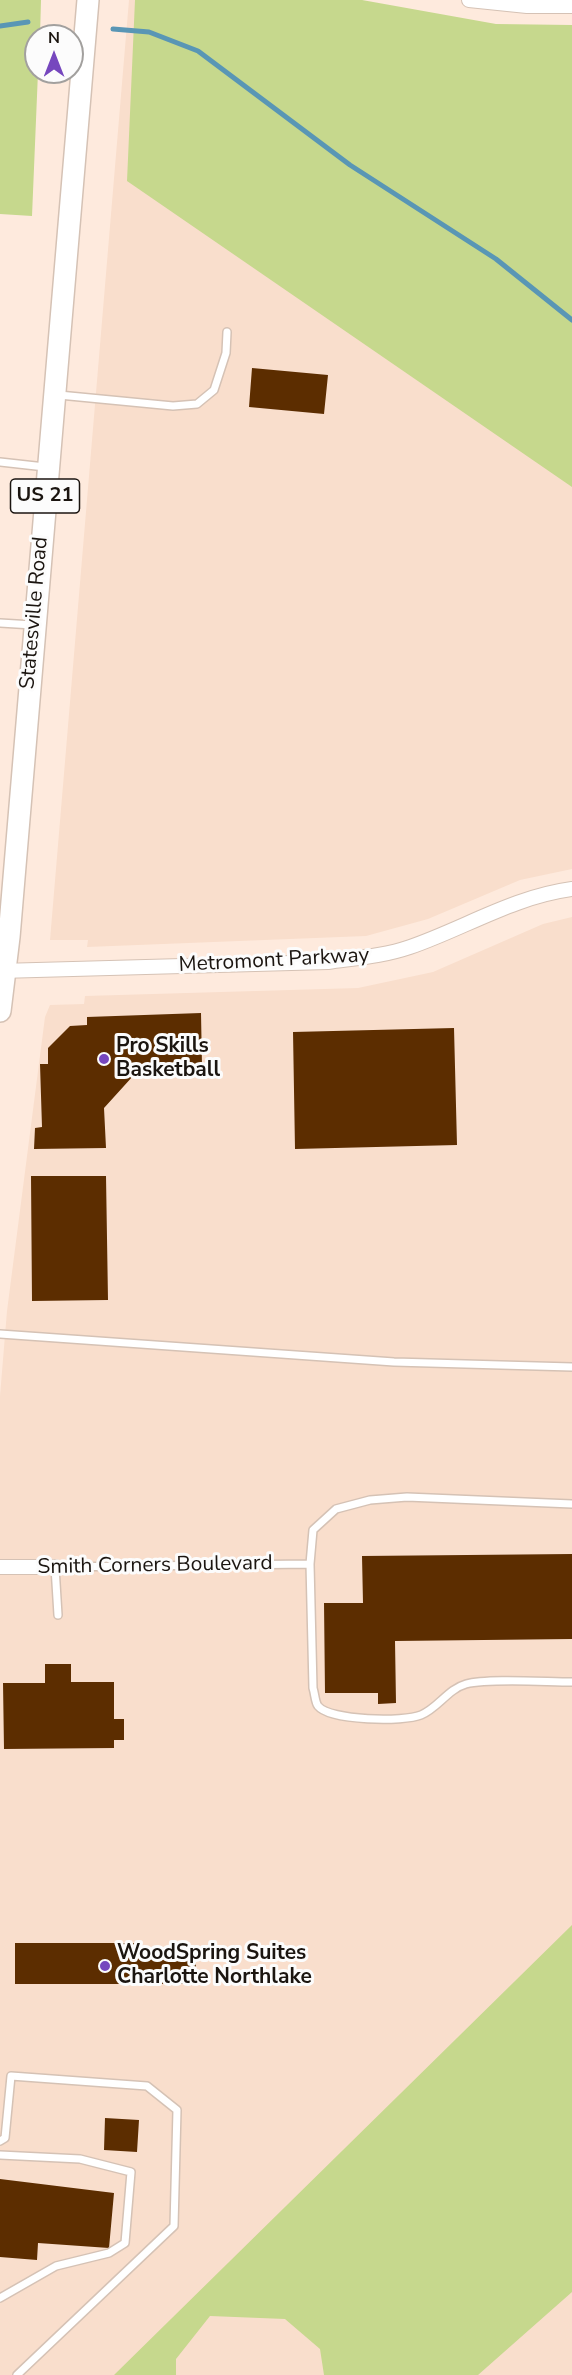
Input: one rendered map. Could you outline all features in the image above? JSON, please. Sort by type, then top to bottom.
[{"type":"main road","name":"Statesville Road","points":[[0,1011],[88,0]]},
{"type":"street","points":[[469,0],[527,6],[572,6]]},
{"type":"street","name":"Metromont Parkway","points":[[3,971],[328,962],[378,956],[410,947],[508,905],[535,896],[572,889]]},
{"type":"street","name":"Smith Corners Boulevard","points":[[0,1567],[55,1567]]},
{"type":"lane","points":[[53,394],[173,406],[197,404],[214,390],[226,353],[227,332]]},
{"type":"lane","points":[[0,462],[47,467]]},
{"type":"lane","points":[[0,623],[34,625]]},
{"type":"lane","points":[[0,1334],[394,1362],[572,1367]]},
{"type":"lane","points":[[572,1504],[407,1497],[370,1500],[336,1509],[313,1530],[310,1564],[313,1688],[318,1705],[328,1713],[344,1717],[419,1716],[434,1708],[450,1692],[466,1684],[572,1682]]},
{"type":"lane","name":"Smith Corners Boulevard","points":[[55,1567],[310,1564]]},
{"type":"lane","points":[[55,1567],[58,1615]]},
{"type":"lane","points":[[0,2141],[5,2138],[11,2076],[147,2086],[177,2110],[174,2226],[17,2375]]},
{"type":"lane","points":[[0,2155],[80,2159],[130,2172],[125,2243],[109,2253],[56,2266],[0,2298]]},
{"type":"shaded area","points":[[129,0],[358,0],[522,30],[572,30],[572,869],[520,880],[428,919],[366,936],[87,947],[88,940],[50,940]]},
{"type":"shaded area","points":[[572,917],[572,2375],[0,2375],[0,1396],[7,1311],[45,1017],[50,1005],[84,1004],[85,996],[358,988],[433,972],[543,924]]},
{"type":"green space","points":[[0,0],[41,0],[40,24],[24,24],[24,84],[38,84],[32,216],[0,214]]},
{"type":"green space","points":[[135,0],[362,0],[496,24],[572,25],[572,487],[127,181]]},
{"type":"green space","points":[[572,1925],[572,2292],[478,2375],[324,2375],[320,2349],[285,2319],[210,2316],[176,2359],[176,2375],[114,2375]]},
{"type":"building","points":[[252,368],[328,375],[324,414],[249,407]]},
{"type":"building","points":[[201,1013],[202,1066],[143,1065],[104,1108],[106,1148],[34,1149],[35,1128],[42,1127],[40,1064],[48,1064],[48,1048],[70,1026],[87,1025],[87,1017]]},
{"type":"building","points":[[454,1028],[457,1145],[295,1149],[293,1032]]},
{"type":"building","points":[[31,1176],[106,1176],[108,1300],[32,1301]]},
{"type":"building","points":[[572,1554],[572,1639],[395,1641],[396,1703],[378,1704],[378,1693],[325,1693],[324,1603],[363,1603],[362,1556]]},
{"type":"building","points":[[45,1664],[71,1664],[71,1682],[114,1682],[114,1719],[124,1719],[124,1740],[114,1740],[114,1748],[4,1749],[3,1683],[45,1683]]},
{"type":"building","name":"WoodSpring Suites Charlotte Northlake","points":[[15,1943],[141,1943],[141,1948],[196,1948],[196,1984],[15,1984]]},
{"type":"building","points":[[105,2118],[139,2120],[137,2152],[104,2150]]},
{"type":"building","points":[[0,2179],[114,2193],[109,2248],[38,2243],[37,2260],[0,2257]]},
{"type":"waterway","points":[[0,26],[28,22]]},
{"type":"waterway","points":[[113,29],[149,32],[198,51],[350,165],[496,259],[572,320]]},
{"type":"place","name":"Pro Skills Basketball","points":[[104,1059]]},
{"type":"place","name":"WoodSpring Suites Charlotte Northlake","points":[[105,1966]]}]
